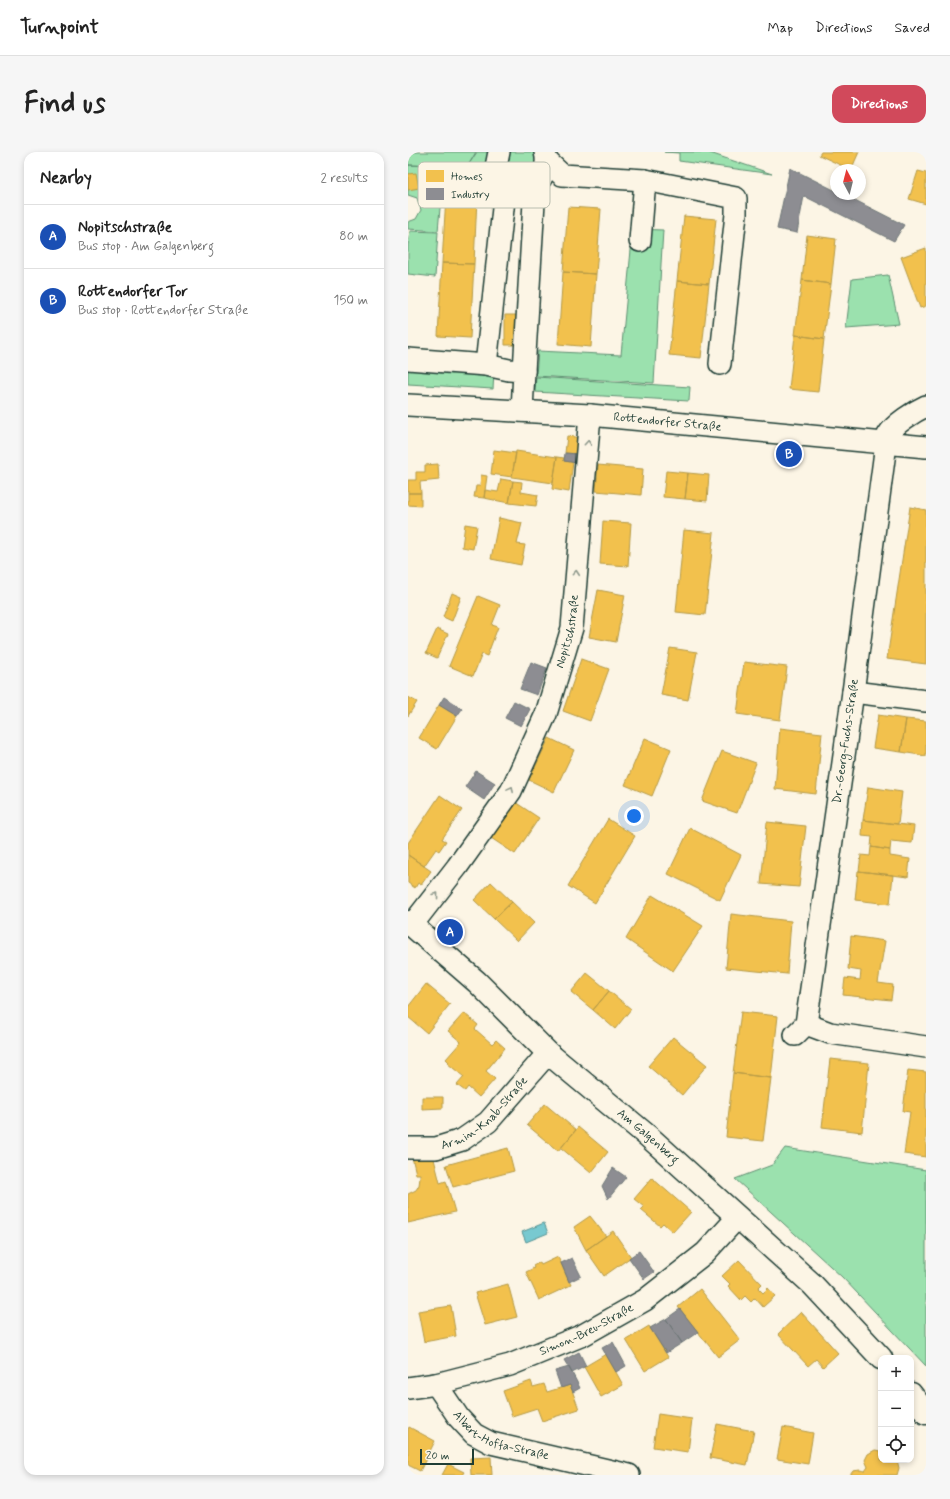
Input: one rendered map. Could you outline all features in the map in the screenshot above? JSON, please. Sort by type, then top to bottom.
[{"type":"street","points":[[497,162],[499,152]]},
{"type":"street","points":[[546,156],[562,175],[646,180],[736,198],[736,214],[720,364]]},
{"type":"street","points":[[640,241],[646,180]]},
{"type":"street","points":[[486,365],[503,208]]},
{"type":"street","points":[[522,411],[535,208]]},
{"type":"street","points":[[408,359],[486,365],[509,370],[524,371]]},
{"type":"street","name":"Rottendorfer Straße","points":[[408,406],[590,415],[926,447]]},
{"type":"street","points":[[886,444],[889,434],[896,427],[910,414],[926,406]]},
{"type":"street","name":"Nopitschstraße","points":[[410,924],[457,867],[511,791],[546,714],[572,628],[590,415]]},
{"type":"street","name":"Dr.-Georg-Fuchs-Straße","points":[[886,444],[853,692],[801,1029],[926,1047]]},
{"type":"street","points":[[853,692],[926,701]]},
{"type":"street","name":"Am Galgenberg","points":[[410,924],[477,982],[548,1053],[649,1137],[737,1218],[812,1284],[878,1355]]},
{"type":"street","name":"Armin-Knab-Straße","points":[[408,1148],[436,1148],[462,1140],[488,1122],[548,1053]]},
{"type":"street","name":"Simon-Breu-Straße","points":[[408,1388],[436,1384],[510,1365],[590,1331],[645,1300],[705,1253],[737,1218]]},
{"type":"street","name":"Albert-Hoffa-Straße","points":[[436,1384],[459,1418],[474,1434],[491,1443],[629,1475]]},
{"type":"street","points":[[914,1398],[926,1413]]},
{"type":"green space","points":[[408,152],[476,152],[470,162],[418,162],[418,201],[417,198],[408,195]]},
{"type":"green space","points":[[477,152],[499,152],[501,162],[470,162]]},
{"type":"green space","points":[[507,152],[533,152],[537,159],[536,162],[503,162]]},
{"type":"green space","points":[[664,152],[707,152],[772,174],[679,161],[679,153]]},
{"type":"green space","points":[[420,208],[440,208],[438,231],[408,229],[408,222],[416,219],[421,210]]},
{"type":"green space","points":[[633,229],[663,230],[654,383],[536,376],[538,351],[621,355]]},
{"type":"green space","points":[[410,231],[438,232],[435,277],[408,274],[408,246]]},
{"type":"green space","points":[[888,275],[899,324],[846,328],[852,279]]},
{"type":"green space","points":[[408,369],[494,373],[493,389],[408,384]]},
{"type":"green space","points":[[536,377],[690,387],[689,401],[535,392]]},
{"type":"green space","points":[[785,1148],[926,1170],[926,1366],[842,1277],[735,1179],[772,1165]]},
{"type":"water","points":[[544,1223],[548,1233],[526,1242],[522,1232]]},
{"type":"building: Homes","points":[[821,152],[859,152],[854,164],[838,164],[819,155]]},
{"type":"building: Homes","points":[[918,171],[926,173],[926,204],[909,199]]},
{"type":"building: Homes","points":[[416,173],[418,188],[408,190],[408,174]]},
{"type":"building: Homes","points":[[568,207],[601,209],[596,274],[563,272]]},
{"type":"building: Homes","points":[[445,208],[477,208],[474,264],[442,263]]},
{"type":"building: Homes","points":[[684,216],[716,219],[709,284],[677,281]]},
{"type":"building: Homes","points":[[807,235],[836,239],[831,284],[802,280]]},
{"type":"building: Homes","points":[[926,248],[926,306],[920,308],[901,257]]},
{"type":"building: Homes","points":[[442,263],[474,264],[470,338],[438,336]]},
{"type":"building: Homes","points":[[563,272],[596,274],[591,347],[558,344]]},
{"type":"building: Homes","points":[[802,280],[831,284],[824,339],[795,335]]},
{"type":"building: Homes","points":[[677,281],[709,284],[701,358],[669,355]]},
{"type":"building: Homes","points":[[505,315],[520,315],[520,345],[505,345]]},
{"type":"building: Homes","points":[[795,335],[824,339],[818,392],[789,389]]},
{"type":"building: Homes","points":[[567,436],[581,438],[578,454],[565,453]]},
{"type":"building: Homes","points":[[494,450],[516,453],[512,477],[491,474]]},
{"type":"building: Homes","points":[[516,451],[557,457],[553,483],[512,477]]},
{"type":"building: Homes","points":[[557,457],[564,458],[564,461],[573,462],[569,492],[552,489]]},
{"type":"building: Homes","points":[[438,464],[439,480],[420,482],[421,493],[408,493],[408,480],[416,480],[416,472],[425,472],[425,465]]},
{"type":"building: Homes","points":[[598,465],[643,469],[641,495],[596,491]]},
{"type":"building: Homes","points":[[666,471],[688,473],[685,499],[663,497]]},
{"type":"building: Homes","points":[[688,473],[709,475],[707,501],[685,499]]},
{"type":"building: Homes","points":[[481,475],[487,476],[484,498],[474,497],[476,486],[480,486]]},
{"type":"building: Homes","points":[[501,479],[513,481],[509,503],[484,498],[485,490],[498,492]]},
{"type":"building: Homes","points":[[513,481],[522,482],[521,492],[538,495],[536,506],[509,503]]},
{"type":"building: Homes","points":[[408,493],[421,493],[421,506],[408,505]]},
{"type":"building: Homes","points":[[910,507],[926,510],[926,664],[887,659]]},
{"type":"building: Homes","points":[[499,518],[522,523],[517,544],[525,545],[521,565],[491,559]]},
{"type":"building: Homes","points":[[603,521],[631,523],[628,566],[600,564]]},
{"type":"building: Homes","points":[[465,524],[477,526],[473,549],[462,547]]},
{"type":"building: Homes","points":[[684,530],[714,533],[705,615],[676,612]]},
{"type":"building: Homes","points":[[598,590],[625,595],[616,642],[589,637]]},
{"type":"building: Homes","points":[[452,593],[461,597],[452,621],[443,617]]},
{"type":"building: Homes","points":[[478,596],[500,605],[492,625],[498,627],[487,656],[482,654],[473,676],[449,666]]},
{"type":"building: Homes","points":[[437,629],[448,634],[437,658],[426,653]]},
{"type":"building: Homes","points":[[670,648],[697,652],[688,700],[661,695]]},
{"type":"building: Homes","points":[[581,659],[609,669],[590,721],[563,711]]},
{"type":"building: Homes","points":[[744,662],[787,667],[780,720],[737,714]]},
{"type":"building: Homes","points":[[408,697],[417,702],[408,716]]},
{"type":"building: Homes","points":[[439,705],[457,716],[437,749],[419,738]]},
{"type":"building: Homes","points":[[878,715],[906,719],[901,752],[873,748]]},
{"type":"building: Homes","points":[[906,719],[926,721],[926,756],[901,752]]},
{"type":"building: Homes","points":[[780,728],[822,733],[816,794],[775,789]]},
{"type":"building: Homes","points":[[549,738],[574,750],[554,792],[529,780]]},
{"type":"building: Homes","points":[[645,738],[671,749],[652,796],[625,785]]},
{"type":"building: Homes","points":[[722,751],[756,763],[737,813],[702,801]]},
{"type":"building: Homes","points":[[868,787],[902,792],[898,824],[863,820]]},
{"type":"building: Homes","points":[[440,795],[462,810],[442,839],[446,841],[439,851],[436,849],[424,866],[408,855],[408,843]]},
{"type":"building: Homes","points":[[515,802],[539,818],[515,854],[491,838]]},
{"type":"building: Homes","points":[[608,819],[635,836],[595,903],[568,886]]},
{"type":"building: Homes","points":[[863,820],[914,826],[912,843],[891,841],[890,850],[871,847],[872,837],[862,836]]},
{"type":"building: Homes","points":[[767,822],[806,826],[799,887],[761,884]]},
{"type":"building: Homes","points":[[690,828],[741,855],[720,900],[668,874]]},
{"type":"building: Homes","points":[[871,847],[890,850],[890,856],[910,859],[908,877],[859,871],[861,855],[870,856]]},
{"type":"building: Homes","points":[[408,855],[431,871],[421,885],[418,883],[415,888],[408,883]]},
{"type":"building: Homes","points":[[858,871],[893,875],[890,904],[855,900]]},
{"type":"building: Homes","points":[[491,882],[512,902],[494,919],[474,900]]},
{"type":"building: Homes","points":[[652,895],[703,926],[673,971],[626,939]]},
{"type":"building: Homes","points":[[512,902],[534,923],[517,941],[494,919]]},
{"type":"building: Homes","points":[[731,914],[791,921],[787,974],[726,968]]},
{"type":"building: Homes","points":[[851,936],[885,941],[878,983],[893,985],[891,1000],[843,995],[845,978],[860,980],[861,971],[848,969]]},
{"type":"building: Homes","points":[[587,973],[609,991],[593,1010],[571,992]]},
{"type":"building: Homes","points":[[426,984],[450,1004],[427,1033],[408,1017],[408,1007]]},
{"type":"building: Homes","points":[[609,991],[631,1009],[615,1029],[593,1010]]},
{"type":"building: Homes","points":[[741,1012],[778,1016],[771,1078],[733,1073]]},
{"type":"building: Homes","points":[[464,1013],[478,1025],[475,1029],[492,1044],[496,1040],[505,1048],[486,1071],[495,1079],[479,1097],[468,1087],[465,1091],[457,1085],[464,1077],[447,1063],[449,1062],[446,1059],[461,1042],[448,1031]]},
{"type":"building: Homes","points":[[673,1037],[707,1065],[682,1095],[648,1066]]},
{"type":"building: Homes","points":[[830,1059],[869,1063],[862,1132],[822,1127]]},
{"type":"building: Homes","points":[[908,1070],[926,1072],[926,1157],[904,1154],[910,1112],[903,1111]]},
{"type":"building: Homes","points":[[733,1073],[771,1078],[763,1141],[726,1137]]},
{"type":"building: Homes","points":[[422,1097],[443,1097],[443,1108],[422,1109]]},
{"type":"building: Homes","points":[[545,1104],[576,1130],[558,1151],[527,1125]]},
{"type":"building: Homes","points":[[578,1127],[608,1152],[591,1173],[561,1148]]},
{"type":"building: Homes","points":[[508,1148],[514,1171],[453,1187],[446,1165]]},
{"type":"building: Homes","points":[[433,1155],[440,1183],[446,1181],[455,1212],[408,1223],[408,1194],[416,1190],[419,1185],[420,1178],[420,1174],[416,1174],[412,1157]]},
{"type":"building: Homes","points":[[652,1178],[691,1212],[673,1232],[663,1223],[660,1226],[641,1210],[644,1207],[634,1199]]},
{"type":"building: Homes","points":[[590,1216],[606,1236],[586,1250],[574,1227]]},
{"type":"building: Homes","points":[[613,1231],[631,1257],[604,1276],[586,1250]]},
{"type":"building: Homes","points":[[558,1257],[571,1285],[539,1300],[526,1272],[534,1268],[533,1266],[540,1262],[541,1265]]},
{"type":"building: Homes","points":[[739,1260],[762,1284],[758,1288],[763,1293],[768,1288],[775,1296],[763,1307],[755,1298],[751,1302],[745,1296],[741,1300],[728,1286],[730,1284],[722,1276]]},
{"type":"building: Homes","points":[[508,1284],[517,1317],[485,1325],[475,1293]]},
{"type":"building: Homes","points":[[700,1289],[740,1340],[718,1357],[678,1307]]},
{"type":"building: Homes","points":[[451,1306],[456,1336],[424,1342],[418,1311]]},
{"type":"building: Homes","points":[[801,1312],[838,1353],[823,1367],[816,1359],[808,1366],[778,1334]]},
{"type":"building: Homes","points":[[649,1326],[668,1357],[645,1371],[626,1340]]},
{"type":"building: Homes","points":[[606,1354],[623,1385],[601,1397],[584,1367]]},
{"type":"building: Homes","points":[[531,1381],[533,1387],[544,1384],[547,1392],[570,1385],[579,1409],[542,1421],[537,1408],[512,1416],[503,1391]]},
{"type":"building: Homes","points":[[658,1414],[692,1419],[688,1452],[653,1447]]},
{"type":"building: Homes","points":[[717,1424],[754,1431],[747,1465],[710,1458]]},
{"type":"building: Homes","points":[[409,1427],[435,1441],[420,1471],[408,1465]]},
{"type":"building: Homes","points":[[783,1427],[813,1433],[808,1464],[777,1459]]},
{"type":"building: Homes","points":[[875,1450],[878,1450],[878,1463],[898,1463],[899,1468],[897,1475],[850,1475],[853,1471],[865,1471],[868,1467],[865,1460],[868,1454]]},
{"type":"building: Homes","points":[[491,1457],[492,1475],[471,1475],[470,1458]]},
{"type":"building: Homes","points":[[448,1464],[464,1472],[462,1475],[442,1475]]},
{"type":"building: Industry","points":[[790,168],[830,188],[830,200],[855,200],[904,225],[894,241],[804,196],[797,233],[777,229]]},
{"type":"building: Industry","points":[[565,453],[578,454],[577,463],[564,461]]},
{"type":"building: Industry","points":[[531,662],[547,668],[537,695],[520,689]]},
{"type":"building: Industry","points":[[444,697],[462,709],[457,716],[439,705]]},
{"type":"building: Industry","points":[[514,701],[530,709],[521,726],[505,718]]},
{"type":"building: Industry","points":[[476,771],[495,783],[484,800],[465,787]]},
{"type":"building: Industry","points":[[613,1168],[626,1177],[608,1199],[602,1186]]},
{"type":"building: Industry","points":[[639,1251],[654,1272],[644,1279],[629,1258]]},
{"type":"building: Industry","points":[[572,1258],[581,1276],[569,1282],[561,1263]]},
{"type":"building: Industry","points":[[680,1309],[698,1332],[682,1343],[666,1319]]},
{"type":"building: Industry","points":[[666,1319],[682,1343],[666,1353],[650,1328]]},
{"type":"building: Industry","points":[[613,1342],[626,1366],[616,1372],[602,1348]]},
{"type":"building: Industry","points":[[579,1352],[586,1366],[572,1373],[564,1360]]},
{"type":"building: Industry","points":[[569,1367],[580,1388],[573,1392],[570,1385],[561,1388],[555,1371]]},
{"type":"place","name":"Rottendorfer Tor","points":[[789,454]]},
{"type":"place","name":"Nopitschstraße","points":[[450,932]]}]
